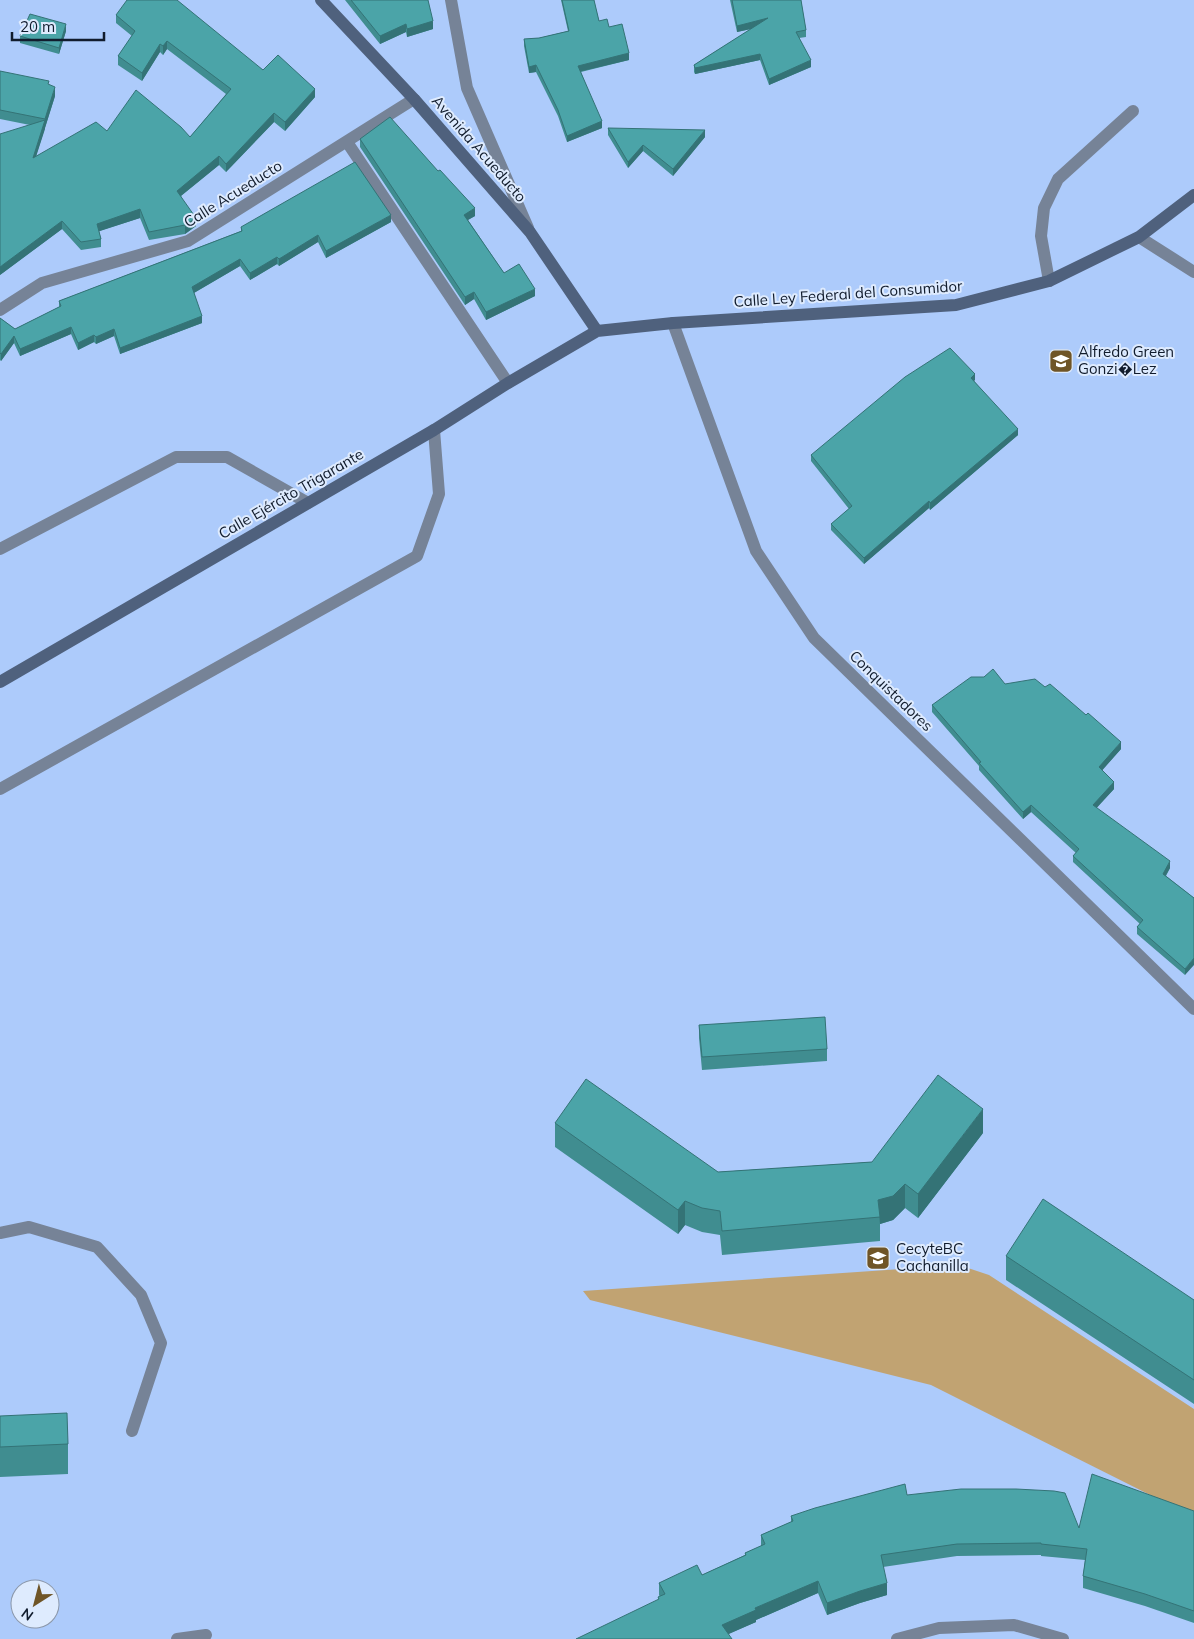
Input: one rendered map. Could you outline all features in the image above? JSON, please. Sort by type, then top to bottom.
[{"type":"main road","name":"Avenida Acueducto","points":[[322,0],[414,99],[530,232],[597,330]]},
{"type":"main road","name":"Calle Ley Federal del Consumidor","points":[[597,330],[673,323],[956,305],[1049,281],[1139,237],[1194,195]]},
{"type":"main road","name":"Calle Ejército Trigarante","points":[[0,682],[434,430],[597,330]]},
{"type":"street","points":[[451,0],[467,88],[530,232]]},
{"type":"street","name":"Calle Acueducto","points":[[0,310],[42,283],[188,241],[414,99]]},
{"type":"street","points":[[1049,281],[1042,236],[1044,208],[1058,179],[1133,111]]},
{"type":"street","points":[[347,142],[508,383]]},
{"type":"street","points":[[1139,237],[1194,272]]},
{"type":"street","name":"Conquistadores","points":[[673,323],[756,551],[814,638],[1194,1009]]},
{"type":"street","points":[[0,789],[417,556],[439,494],[434,430]]},
{"type":"street","points":[[0,549],[176,457],[227,457],[308,503]]},
{"type":"street","points":[[0,1232],[29,1227],[97,1247],[141,1295],[161,1343],[132,1431]]},
{"type":"street","points":[[897,1639],[939,1628],[1014,1625],[1063,1639]]},
{"type":"street","points":[[178,1639],[206,1635]]},
{"type":"shaded area","points":[[959,1265],[989,1275],[1194,1409],[1194,1517],[931,1385],[590,1300],[583,1291]]},
{"type":"building","points":[[127,0],[177,0],[263,70],[278,55],[315,89],[285,122],[274,113],[226,164],[219,156],[177,191],[196,218],[185,225],[149,232],[140,209],[97,224],[101,239],[81,242],[62,221],[0,267],[0,134],[45,120],[33,158],[96,122],[107,131],[136,90],[181,127],[190,137],[231,89],[167,41],[163,46],[160,44],[142,73],[118,56],[135,31],[116,15]]},
{"type":"building","points":[[351,0],[428,0],[433,21],[407,29],[406,24],[380,36]]},
{"type":"building","points":[[562,0],[594,0],[599,21],[607,19],[609,27],[622,24],[629,53],[578,66],[602,121],[567,136],[558,110],[536,65],[529,67],[524,39],[539,38],[569,31]]},
{"type":"building","points":[[732,0],[801,0],[806,30],[796,32],[811,60],[769,79],[760,54],[695,68],[694,65],[768,18],[737,26]]},
{"type":"building","points":[[30,14],[66,24],[59,48],[20,36]]},
{"type":"building","points":[[0,71],[49,81],[48,84],[55,87],[45,119],[0,110]]},
{"type":"building","points":[[390,117],[438,171],[440,170],[475,208],[464,215],[504,273],[519,264],[535,289],[486,312],[474,292],[465,297],[360,139]]},
{"type":"building","points":[[608,128],[705,130],[673,169],[643,145],[628,162]]},
{"type":"building","points":[[355,162],[391,215],[326,251],[318,235],[279,259],[277,257],[250,273],[240,259],[192,287],[202,316],[120,348],[114,329],[96,337],[94,335],[78,343],[71,327],[20,349],[14,336],[0,353],[0,318],[15,329],[61,306],[59,301],[242,231],[241,227]]},
{"type":"building","points":[[950,348],[975,374],[971,378],[1018,429],[930,503],[929,501],[864,558],[831,524],[852,506],[811,455],[905,377]]},
{"type":"building","points":[[993,669],[1005,684],[1035,679],[1045,687],[1050,684],[1086,715],[1088,713],[1121,742],[1099,767],[1114,782],[1093,805],[1170,861],[1163,874],[1194,898],[1194,958],[1185,969],[1137,927],[1143,920],[1073,856],[1079,849],[1031,805],[1023,812],[979,763],[981,762],[932,705],[971,677],[984,677]]},
{"type":"building","points":[[825,1017],[827,1049],[702,1057],[699,1025]]},
{"type":"building","points":[[938,1075],[983,1109],[918,1194],[905,1184],[893,1196],[878,1200],[880,1217],[722,1231],[720,1211],[702,1208],[685,1201],[678,1210],[555,1123],[586,1079],[718,1172],[872,1162]]},
{"type":"building","points":[[1043,1199],[1194,1300],[1194,1380],[1006,1256]]},
{"type":"building","points":[[67,1413],[68,1444],[0,1447],[0,1416]]},
{"type":"building","points":[[1092,1474],[1194,1511],[1194,1611],[1083,1576],[1087,1549],[1041,1543],[957,1544],[881,1555],[887,1583],[827,1603],[818,1581],[755,1608],[756,1610],[722,1625],[732,1639],[576,1639],[659,1599],[658,1597],[665,1594],[659,1583],[697,1565],[702,1575],[746,1555],[745,1553],[765,1544],[761,1535],[793,1521],[791,1516],[815,1508],[905,1484],[907,1495],[961,1489],[1054,1491],[1065,1493],[1079,1528]]},
{"type":"place","name":"Alfredo Green Gonzi�Lez","points":[[1061,361]]},
{"type":"place","name":"CecyteBC Cachanilla","points":[[878,1258]]}]
